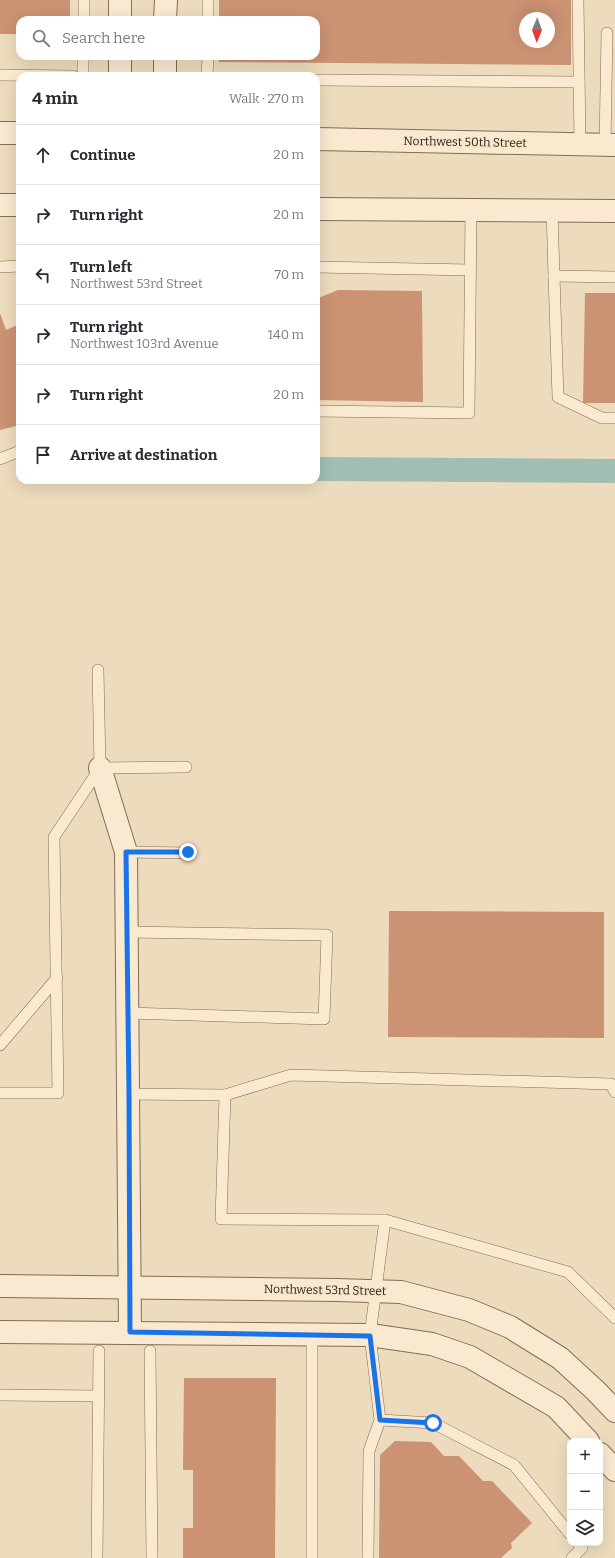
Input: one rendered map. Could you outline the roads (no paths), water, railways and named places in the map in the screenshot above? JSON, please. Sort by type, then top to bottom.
[{"type":"street","points":[[120,0],[120,16]]},
{"type":"street","points":[[165,16],[166,0]]},
{"type":"street","points":[[120,60],[120,72]]},
{"type":"street","points":[[165,60],[165,72]]},
{"type":"street","points":[[0,133],[16,133]]},
{"type":"street","name":"Northwest 50th Street","points":[[320,139],[610,145]]},
{"type":"street","points":[[0,205],[16,205]]},
{"type":"street","points":[[320,209],[615,211]]},
{"type":"street","points":[[100,768],[126,852],[130,1332]]},
{"type":"street","name":"Northwest 53rd Street","points":[[0,1286],[401,1292],[469,1310],[510,1327],[560,1358],[596,1391],[615,1411]]},
{"type":"street","points":[[0,1332],[130,1332],[370,1336],[432,1344],[470,1357],[556,1407],[585,1438]]},
{"type":"street","points":[[603,1457],[615,1470]]},
{"type":"lane","points":[[84,0],[84,16]]},
{"type":"lane","points":[[208,0],[208,16]]},
{"type":"lane","points":[[578,0],[580,144]]},
{"type":"lane","points":[[607,33],[610,70],[610,145]]},
{"type":"lane","points":[[83,60],[83,72]]},
{"type":"lane","points":[[207,72],[208,60]]},
{"type":"lane","points":[[0,75],[16,75]]},
{"type":"lane","points":[[320,80],[579,82]]},
{"type":"lane","points":[[552,210],[558,397],[602,418],[615,418]]},
{"type":"lane","points":[[320,411],[469,413],[471,211]]},
{"type":"lane","points":[[0,267],[16,266]]},
{"type":"lane","points":[[320,267],[470,270]]},
{"type":"lane","points":[[554,276],[615,277]]},
{"type":"lane","points":[[0,459],[16,453]]},
{"type":"lane","points":[[0,1093],[58,1093],[54,837],[100,768],[98,670]]},
{"type":"lane","points":[[100,768],[186,767]]},
{"type":"lane","points":[[126,852],[188,852]]},
{"type":"lane","points":[[127,932],[327,935],[324,1019],[128,1013]]},
{"type":"lane","points":[[0,1045],[57,978]]},
{"type":"lane","points":[[129,1094],[225,1095],[291,1075],[610,1084],[615,1092]]},
{"type":"lane","points":[[225,1095],[221,1219],[385,1220],[568,1272],[615,1318]]},
{"type":"lane","points":[[368,1558],[369,1451],[380,1420],[370,1336],[374,1291],[385,1220]]},
{"type":"lane","points":[[312,1335],[312,1558]]},
{"type":"lane","points":[[97,1558],[99,1351]]},
{"type":"lane","points":[[150,1351],[152,1558]]},
{"type":"lane","points":[[0,1395],[98,1396]]},
{"type":"lane","points":[[380,1420],[433,1423],[514,1465],[567,1530]]},
{"type":"lane","points":[[572,1558],[582,1548],[580,1546]]},
{"type":"waterway","points":[[320,469],[615,471]]}]
